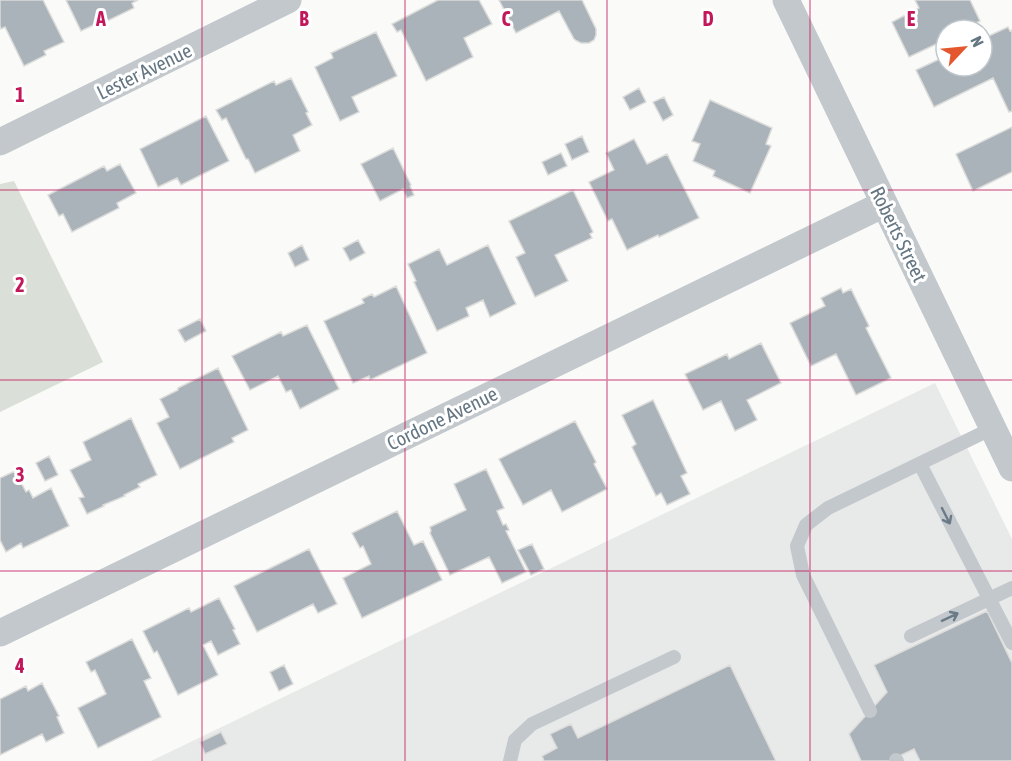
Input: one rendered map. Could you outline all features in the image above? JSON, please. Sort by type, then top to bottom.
[{"type":"street","name":"Lester Avenue","points":[[0,142],[288,0]]},
{"type":"street","name":"Roberts Street","points":[[786,0],[1012,468]]},
{"type":"street","name":"Cordone Avenue","points":[[0,633],[884,204]]},
{"type":"lane","points":[[870,711],[803,575],[797,546],[806,525],[828,508],[993,429]]},
{"type":"lane","points":[[920,464],[1012,643]]},
{"type":"lane","points":[[911,636],[1012,588]]},
{"type":"lane","points":[[510,761],[515,740],[532,724],[674,657]]},
{"type":"shaded area","points":[[14,181],[103,362],[0,412],[0,184]]},
{"type":"shaded area","points":[[935,383],[1012,539],[1012,761],[151,761]]},
{"type":"building","points":[[0,0],[43,0],[64,42],[44,51],[46,55],[24,66],[5,27],[1,29]]},
{"type":"building","points":[[66,0],[138,0],[132,3],[134,8],[81,31]]},
{"type":"building","points":[[438,0],[479,0],[492,24],[464,38],[473,57],[426,81],[401,30],[397,32],[392,24]]},
{"type":"building","points":[[499,0],[582,0],[596,29],[596,35],[589,43],[577,41],[559,11],[516,33]]},
{"type":"building","points":[[915,0],[970,0],[979,18],[934,18],[934,45],[909,57],[892,22],[919,8]]},
{"type":"building","points":[[1008,27],[1010,31],[1012,30],[1012,111],[1009,112],[993,78],[994,33]]},
{"type":"building","points":[[376,32],[397,76],[352,97],[359,112],[340,121],[315,67],[333,58],[331,53]]},
{"type":"building","points":[[934,62],[934,78],[993,78],[934,107],[916,70]]},
{"type":"building","points":[[291,78],[312,125],[293,135],[300,151],[255,173],[226,118],[222,120],[216,110],[274,81],[276,85]]},
{"type":"building","points":[[639,88],[646,102],[630,110],[623,97]]},
{"type":"building","points":[[664,97],[673,115],[663,121],[653,102]]},
{"type":"building","points":[[710,100],[772,128],[766,144],[771,146],[750,193],[713,176],[715,171],[693,161],[700,144],[692,141]]},
{"type":"building","points":[[206,116],[229,161],[181,185],[177,178],[158,187],[140,149]]},
{"type":"building","points":[[1012,127],[1012,172],[973,191],[956,154]]},
{"type":"building","points":[[582,136],[589,152],[572,160],[565,144]]},
{"type":"building","points":[[634,139],[647,164],[667,154],[699,218],[627,250],[612,219],[608,221],[589,182],[614,170],[606,153]]},
{"type":"building","points":[[393,148],[414,195],[407,198],[403,189],[380,201],[361,164]]},
{"type":"building","points":[[561,153],[567,166],[548,175],[542,162]]},
{"type":"building","points":[[120,164],[136,193],[117,203],[119,208],[72,232],[63,214],[59,216],[48,195],[104,166],[107,171]]},
{"type":"building","points":[[573,190],[593,232],[590,234],[592,238],[555,255],[568,281],[535,297],[516,257],[525,253],[509,221]]},
{"type":"building","points":[[358,240],[365,253],[350,261],[343,248]]},
{"type":"building","points":[[302,245],[309,260],[295,267],[288,253]]},
{"type":"building","points":[[488,245],[516,304],[490,317],[483,300],[466,308],[469,316],[437,331],[408,264],[439,249],[447,265]]},
{"type":"building","points":[[396,286],[427,353],[370,380],[369,376],[353,383],[324,321],[364,303],[362,299],[372,294],[374,297]]},
{"type":"building","points":[[841,288],[843,293],[851,289],[869,326],[866,328],[891,378],[856,395],[836,354],[811,366],[790,323],[825,306],[821,298]]},
{"type":"building","points":[[200,319],[206,331],[185,342],[178,330]]},
{"type":"building","points":[[307,325],[339,389],[300,409],[291,390],[286,392],[278,376],[250,390],[232,356],[281,332],[283,336]]},
{"type":"building","points":[[761,343],[781,383],[747,400],[757,420],[735,431],[721,401],[703,410],[685,374],[727,354],[729,359]]},
{"type":"building","points":[[218,368],[248,430],[232,438],[234,442],[180,469],[157,423],[169,417],[160,399]]},
{"type":"building","points":[[653,400],[687,473],[681,476],[690,494],[667,505],[661,493],[656,496],[632,447],[636,444],[622,415]]},
{"type":"building","points":[[131,418],[157,475],[138,484],[140,487],[125,496],[87,514],[79,498],[84,497],[70,470],[91,460],[83,442]]},
{"type":"building","points":[[575,421],[607,489],[562,512],[551,490],[523,505],[499,459]]},
{"type":"building","points":[[49,456],[58,475],[45,481],[36,463]]},
{"type":"building","points":[[486,469],[504,508],[497,511],[503,525],[506,524],[509,530],[506,531],[526,572],[502,583],[489,557],[450,575],[430,533],[430,527],[466,510],[454,484]]},
{"type":"building","points":[[15,471],[26,492],[29,490],[33,498],[51,488],[69,526],[23,548],[21,543],[6,552],[0,540],[0,478]]},
{"type":"building","points":[[397,511],[414,545],[423,541],[442,580],[362,618],[343,578],[371,564],[363,546],[360,548],[352,533]]},
{"type":"building","points":[[532,544],[544,569],[531,575],[518,550]]},
{"type":"building","points":[[309,549],[337,604],[318,613],[313,604],[257,632],[234,586]]},
{"type":"building","points":[[219,598],[240,644],[218,655],[211,641],[203,645],[218,675],[178,695],[157,651],[154,653],[143,631],[189,608],[191,612]]},
{"type":"building","points":[[987,611],[1012,663],[1012,761],[920,761],[914,749],[889,761],[861,761],[849,734],[887,692],[874,665]]},
{"type":"building","points":[[132,639],[151,678],[144,681],[161,717],[98,748],[78,708],[106,694],[95,670],[91,672],[86,662]]},
{"type":"building","points":[[284,665],[293,684],[279,691],[270,672]]},
{"type":"building","points":[[730,665],[776,761],[544,761],[542,756],[557,748],[550,734],[571,724],[578,738]]},
{"type":"building","points":[[42,683],[59,716],[57,717],[64,733],[46,742],[42,734],[0,755],[0,699],[26,686],[28,691]]},
{"type":"building","points":[[221,732],[227,744],[205,754],[200,742]]}]
